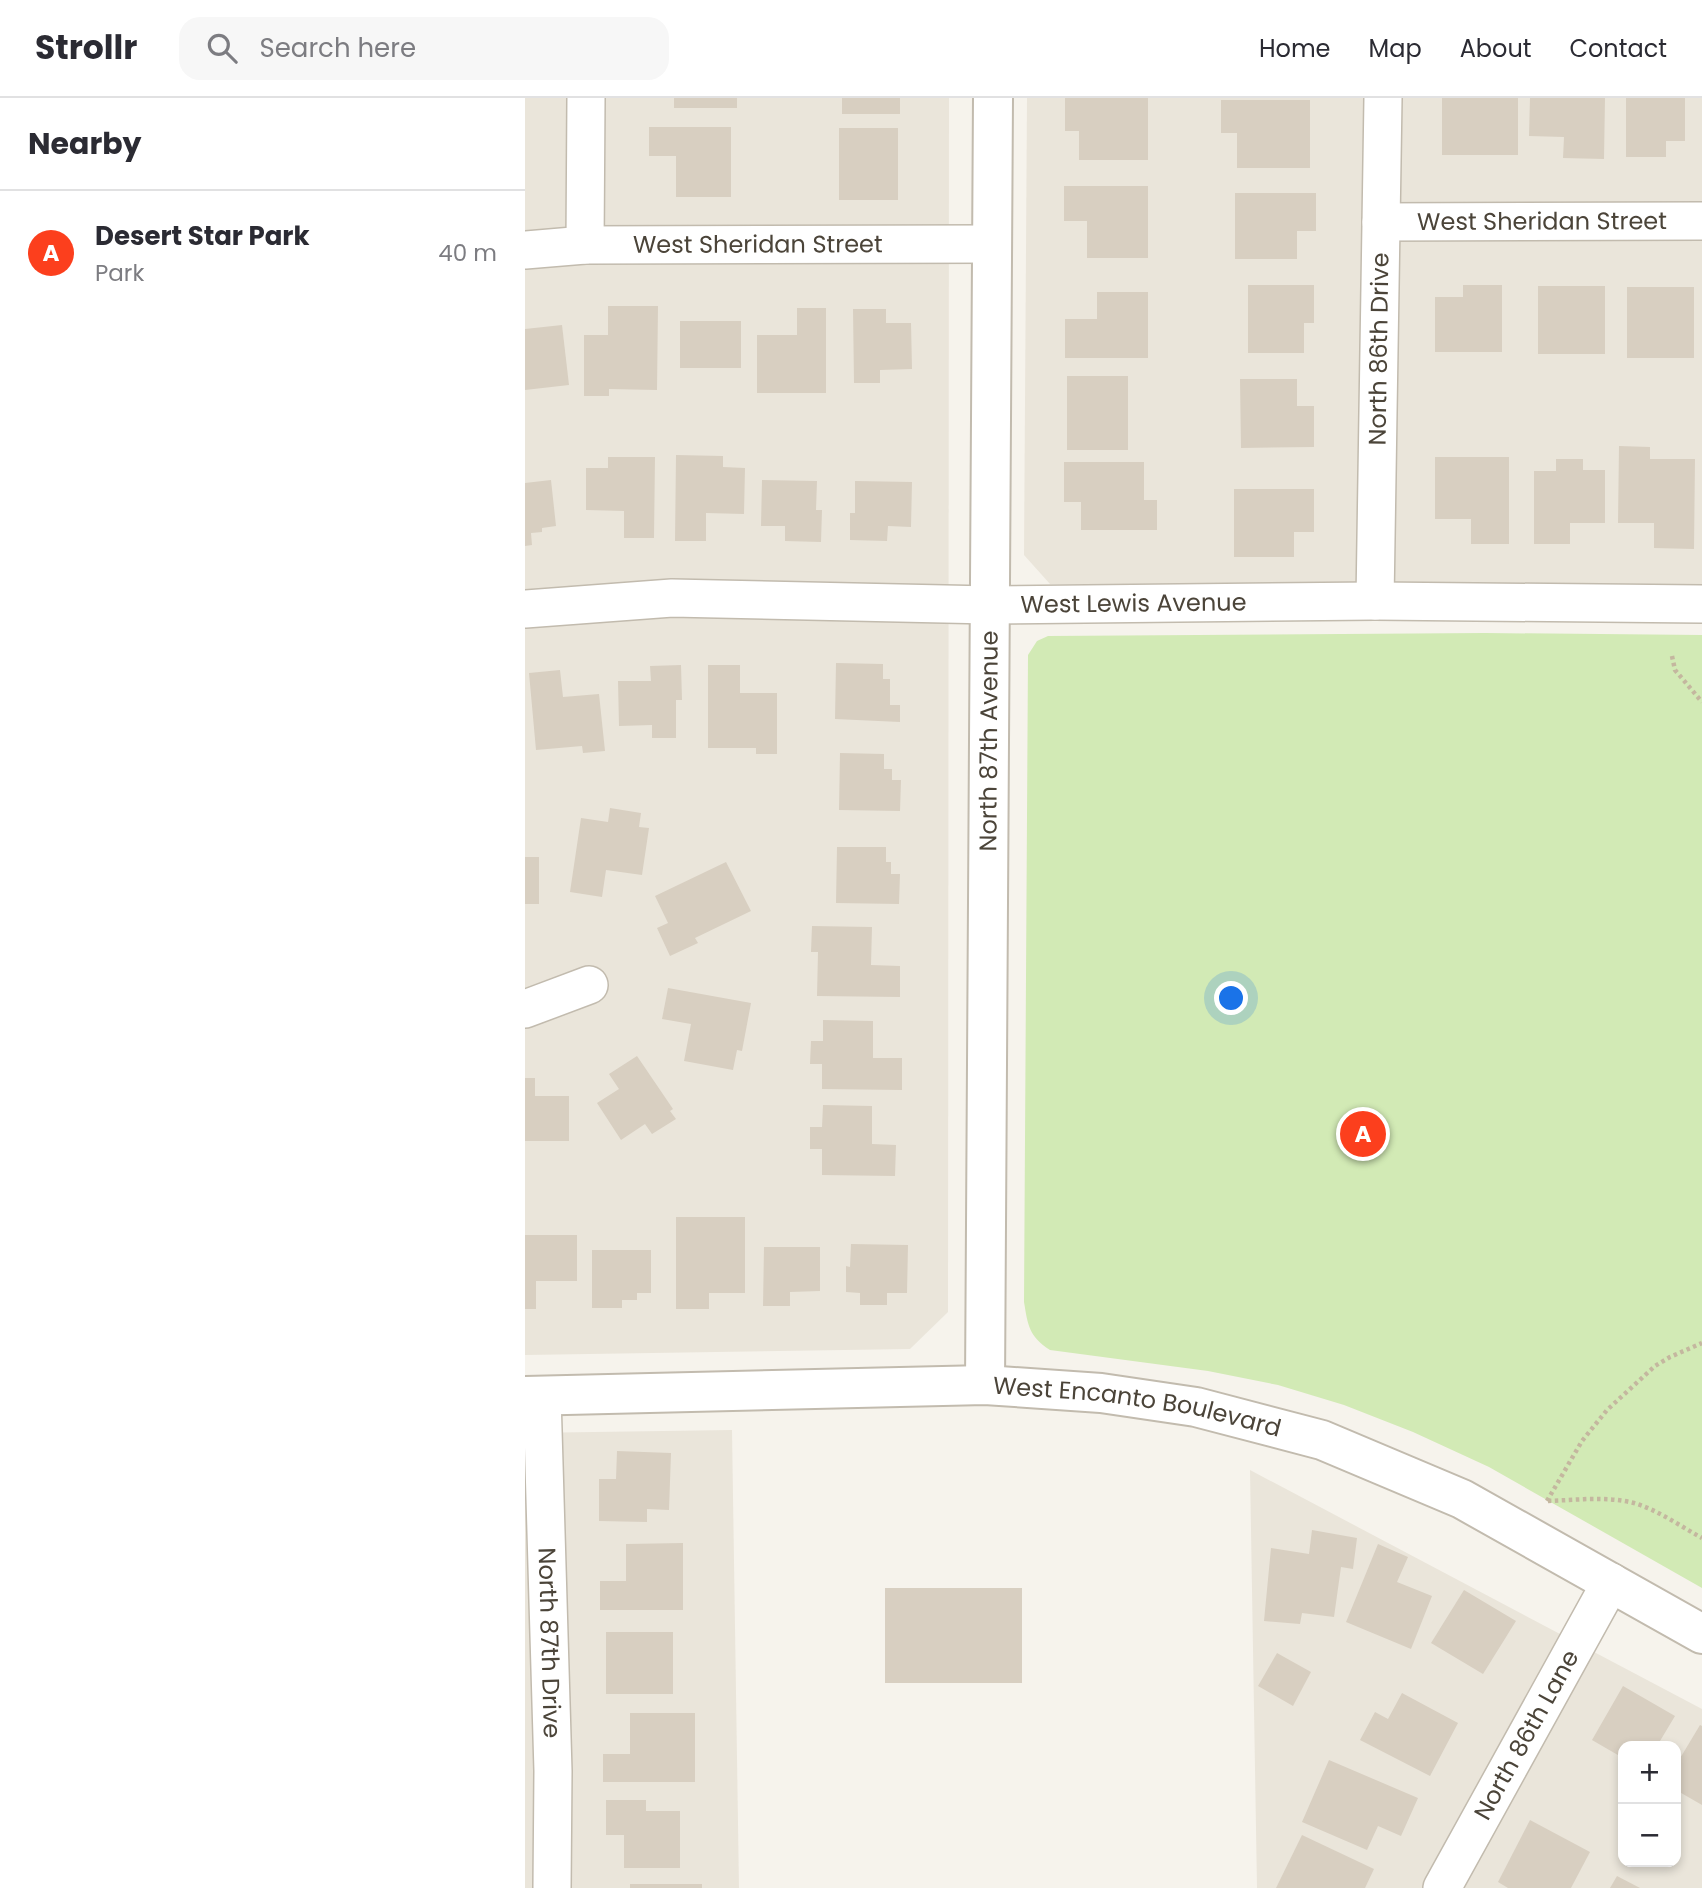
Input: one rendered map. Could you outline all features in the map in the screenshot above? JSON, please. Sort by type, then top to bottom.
[{"type":"street","points":[[585,245],[586,98]]},
{"type":"street","name":"North 87th Avenue","points":[[985,1385],[993,98]]},
{"type":"street","name":"North 86th Drive","points":[[1375,601],[1383,98]]},
{"type":"street","name":"West Sheridan Street","points":[[1381,222],[1702,221]]},
{"type":"street","name":"West Sheridan Street","points":[[525,250],[585,245],[992,244]]},
{"type":"street","name":"West Lewis Avenue","points":[[525,609],[672,598],[990,605],[1375,601],[1702,604]]},
{"type":"street","points":[[525,1009],[589,985]]},
{"type":"street","name":"West Encanto Boulevard","points":[[534,1396],[985,1385],[1101,1393],[1196,1407],[1322,1440],[1462,1499],[1702,1634]]},
{"type":"street","name":"North 87th Drive","points":[[534,1396],[539,1771],[552,1888]]},
{"type":"street","name":"North 86th Lane","points":[[1442,1888],[1611,1582]]},
{"type":"path","points":[[1672,656],[1675,670],[1702,702]]},
{"type":"path","points":[[1702,1343],[1655,1366],[1607,1409],[1581,1441],[1547,1501],[1608,1499],[1632,1502],[1702,1538]]},
{"type":"shaded area","points":[[525,98],[949,98],[948,1312],[910,1349],[525,1355]]},
{"type":"shaded area","points":[[1027,98],[1702,98],[1702,587],[1050,584],[1024,555]]},
{"type":"shaded area","points":[[732,1430],[739,1888],[525,1888],[525,1433]]},
{"type":"shaded area","points":[[1250,1470],[1702,1709],[1702,1888],[1257,1888]]},
{"type":"green space","points":[[1485,633],[1702,635],[1702,1588],[1489,1467],[1413,1432],[1344,1405],[1278,1385],[1208,1371],[1050,1350],[1034,1335],[1027,1318],[1024,1302],[1028,655],[1037,641],[1048,636]]},
{"type":"building","points":[[674,98],[737,98],[737,108],[674,108]]},
{"type":"building","points":[[842,98],[900,98],[900,114],[842,114]]},
{"type":"building","points":[[1065,98],[1148,98],[1148,160],[1079,160],[1079,131],[1065,131]]},
{"type":"building","points":[[1442,98],[1518,98],[1518,155],[1442,155]]},
{"type":"building","points":[[1530,98],[1605,98],[1604,159],[1563,158],[1564,137],[1529,136]]},
{"type":"building","points":[[1626,98],[1685,98],[1685,141],[1666,141],[1666,157],[1626,157]]},
{"type":"building","points":[[1221,100],[1310,100],[1310,168],[1237,168],[1237,133],[1221,133]]},
{"type":"building","points":[[649,127],[731,127],[731,197],[676,197],[676,156],[649,156]]},
{"type":"building","points":[[839,128],[898,128],[898,200],[839,200]]},
{"type":"building","points":[[1064,186],[1148,186],[1148,258],[1087,258],[1087,221],[1064,221]]},
{"type":"building","points":[[1235,193],[1316,193],[1316,231],[1297,231],[1297,259],[1235,259]]},
{"type":"building","points":[[1248,285],[1314,285],[1314,323],[1304,323],[1304,353],[1248,353]]},
{"type":"building","points":[[1463,285],[1502,285],[1502,352],[1435,352],[1435,297],[1463,297]]},
{"type":"building","points":[[1538,286],[1605,286],[1605,354],[1538,354]]},
{"type":"building","points":[[1627,287],[1694,287],[1694,358],[1627,358]]},
{"type":"building","points":[[1097,292],[1148,292],[1148,358],[1065,358],[1065,319],[1097,319]]},
{"type":"building","points":[[608,306],[658,306],[657,390],[609,389],[609,396],[584,396],[584,335],[608,335]]},
{"type":"building","points":[[797,308],[826,308],[826,393],[757,393],[757,335],[797,335]]},
{"type":"building","points":[[853,309],[886,309],[886,323],[911,323],[912,369],[880,370],[880,383],[854,383]]},
{"type":"building","points":[[680,321],[741,321],[741,368],[680,368]]},
{"type":"building","points":[[562,325],[569,385],[525,390],[525,329]]},
{"type":"building","points":[[1067,376],[1128,376],[1128,450],[1067,450]]},
{"type":"building","points":[[1240,379],[1297,379],[1297,406],[1314,406],[1314,447],[1241,448]]},
{"type":"building","points":[[1619,446],[1650,447],[1650,459],[1695,459],[1694,549],[1654,548],[1654,523],[1618,523]]},
{"type":"building","points":[[676,455],[723,456],[723,467],[745,468],[744,514],[706,513],[706,541],[675,541]]},
{"type":"building","points":[[608,457],[655,457],[654,538],[624,538],[624,511],[586,510],[586,468],[608,468]]},
{"type":"building","points":[[1435,457],[1509,457],[1509,544],[1471,544],[1471,519],[1435,519]]},
{"type":"building","points":[[1556,459],[1583,459],[1583,470],[1605,470],[1605,523],[1570,523],[1570,544],[1534,544],[1534,471],[1556,471]]},
{"type":"building","points":[[1064,462],[1144,462],[1144,500],[1157,500],[1157,530],[1081,530],[1081,502],[1064,502]]},
{"type":"building","points":[[551,480],[556,526],[531,533],[532,545],[525,546],[525,483]]},
{"type":"building","points":[[762,480],[817,481],[816,510],[822,510],[821,542],[785,541],[785,526],[761,526]]},
{"type":"building","points":[[855,481],[912,482],[911,527],[888,526],[887,541],[850,540],[850,513],[855,513]]},
{"type":"building","points":[[1234,489],[1314,489],[1314,532],[1294,532],[1294,557],[1234,557]]},
{"type":"building","points":[[836,663],[883,664],[883,679],[890,679],[890,705],[900,705],[900,722],[835,719]]},
{"type":"building","points":[[681,665],[682,700],[676,700],[676,738],[652,738],[652,725],[619,726],[618,681],[651,681],[650,666]]},
{"type":"building","points":[[708,665],[740,665],[740,693],[777,693],[777,754],[756,754],[756,748],[708,748]]},
{"type":"building","points":[[560,670],[563,697],[599,694],[605,751],[583,753],[582,746],[536,750],[529,673]]},
{"type":"building","points":[[840,753],[884,754],[884,769],[892,769],[892,780],[901,780],[900,811],[839,810]]},
{"type":"building","points":[[610,808],[641,813],[639,827],[649,828],[642,875],[606,870],[602,897],[570,892],[581,818],[608,822]]},
{"type":"building","points":[[837,847],[886,847],[886,862],[891,862],[891,874],[900,874],[899,904],[836,903]]},
{"type":"building","points":[[525,857],[539,857],[539,904],[525,904]]},
{"type":"building","points":[[726,862],[751,911],[695,938],[698,943],[670,956],[657,928],[668,923],[655,896]]},
{"type":"building","points":[[812,926],[872,927],[871,965],[900,966],[900,997],[817,996],[818,952],[811,952]]},
{"type":"building","points":[[668,988],[751,1003],[742,1051],[737,1050],[733,1070],[684,1061],[691,1024],[662,1019]]},
{"type":"building","points":[[823,1020],[873,1021],[873,1058],[902,1058],[902,1090],[822,1089],[822,1064],[810,1064],[811,1041],[823,1041]]},
{"type":"building","points":[[637,1056],[673,1109],[670,1111],[676,1119],[652,1134],[645,1124],[621,1140],[597,1103],[619,1089],[609,1074]]},
{"type":"building","points":[[525,1078],[535,1078],[535,1096],[569,1096],[569,1141],[525,1141]]},
{"type":"building","points":[[823,1105],[872,1106],[872,1144],[896,1145],[895,1176],[822,1175],[822,1149],[810,1149],[810,1127],[822,1127]]},
{"type":"building","points":[[676,1217],[745,1217],[745,1293],[709,1293],[709,1309],[676,1309]]},
{"type":"building","points":[[525,1235],[577,1235],[577,1281],[536,1281],[536,1309],[525,1309]]},
{"type":"building","points":[[851,1244],[908,1245],[907,1293],[887,1293],[887,1305],[860,1305],[860,1293],[846,1292],[846,1266],[850,1267]]},
{"type":"building","points":[[764,1247],[820,1247],[820,1291],[790,1292],[790,1306],[763,1306]]},
{"type":"building","points":[[592,1250],[651,1250],[651,1293],[637,1293],[637,1300],[622,1300],[622,1308],[592,1308]]},
{"type":"building","points":[[617,1451],[671,1453],[669,1510],[647,1509],[647,1522],[599,1521],[599,1479],[616,1479]]},
{"type":"building","points":[[1312,1530],[1357,1538],[1353,1569],[1341,1567],[1334,1617],[1302,1613],[1300,1624],[1264,1621],[1271,1548],[1309,1554]]},
{"type":"building","points":[[683,1543],[683,1610],[600,1610],[600,1581],[626,1581],[626,1544]]},
{"type":"building","points":[[1378,1544],[1408,1557],[1397,1582],[1432,1596],[1411,1649],[1346,1622]]},
{"type":"building","points":[[885,1588],[1022,1588],[1022,1683],[885,1683]]},
{"type":"building","points":[[1464,1590],[1516,1621],[1483,1674],[1431,1643]]},
{"type":"building","points":[[606,1632],[673,1632],[673,1694],[606,1694]]},
{"type":"building","points":[[1277,1653],[1311,1672],[1293,1706],[1258,1686]]},
{"type":"building","points":[[1623,1686],[1675,1716],[1660,1741],[1618,1741],[1618,1755],[1592,1740]]},
{"type":"building","points":[[1402,1693],[1458,1723],[1430,1776],[1360,1740],[1375,1712],[1388,1719]]},
{"type":"building","points":[[630,1713],[695,1713],[695,1782],[603,1782],[603,1754],[630,1754]]},
{"type":"building","points":[[1700,1725],[1702,1726],[1702,1805],[1681,1793],[1681,1757]]},
{"type":"building","points":[[1329,1760],[1418,1798],[1401,1836],[1378,1826],[1367,1850],[1302,1822]]},
{"type":"building","points":[[606,1800],[646,1800],[646,1811],[680,1811],[680,1868],[624,1868],[624,1835],[606,1835]]},
{"type":"building","points":[[1530,1820],[1590,1852],[1571,1888],[1508,1888],[1498,1882]]},
{"type":"building","points":[[1302,1835],[1374,1869],[1365,1888],[1276,1888]]},
{"type":"building","points":[[1617,1876],[1640,1888],[1610,1888]]},
{"type":"building","points":[[630,1884],[702,1884],[702,1888],[630,1888]]},
{"type":"place","name":"Desert Star Park","points":[[1363,1134]]}]
